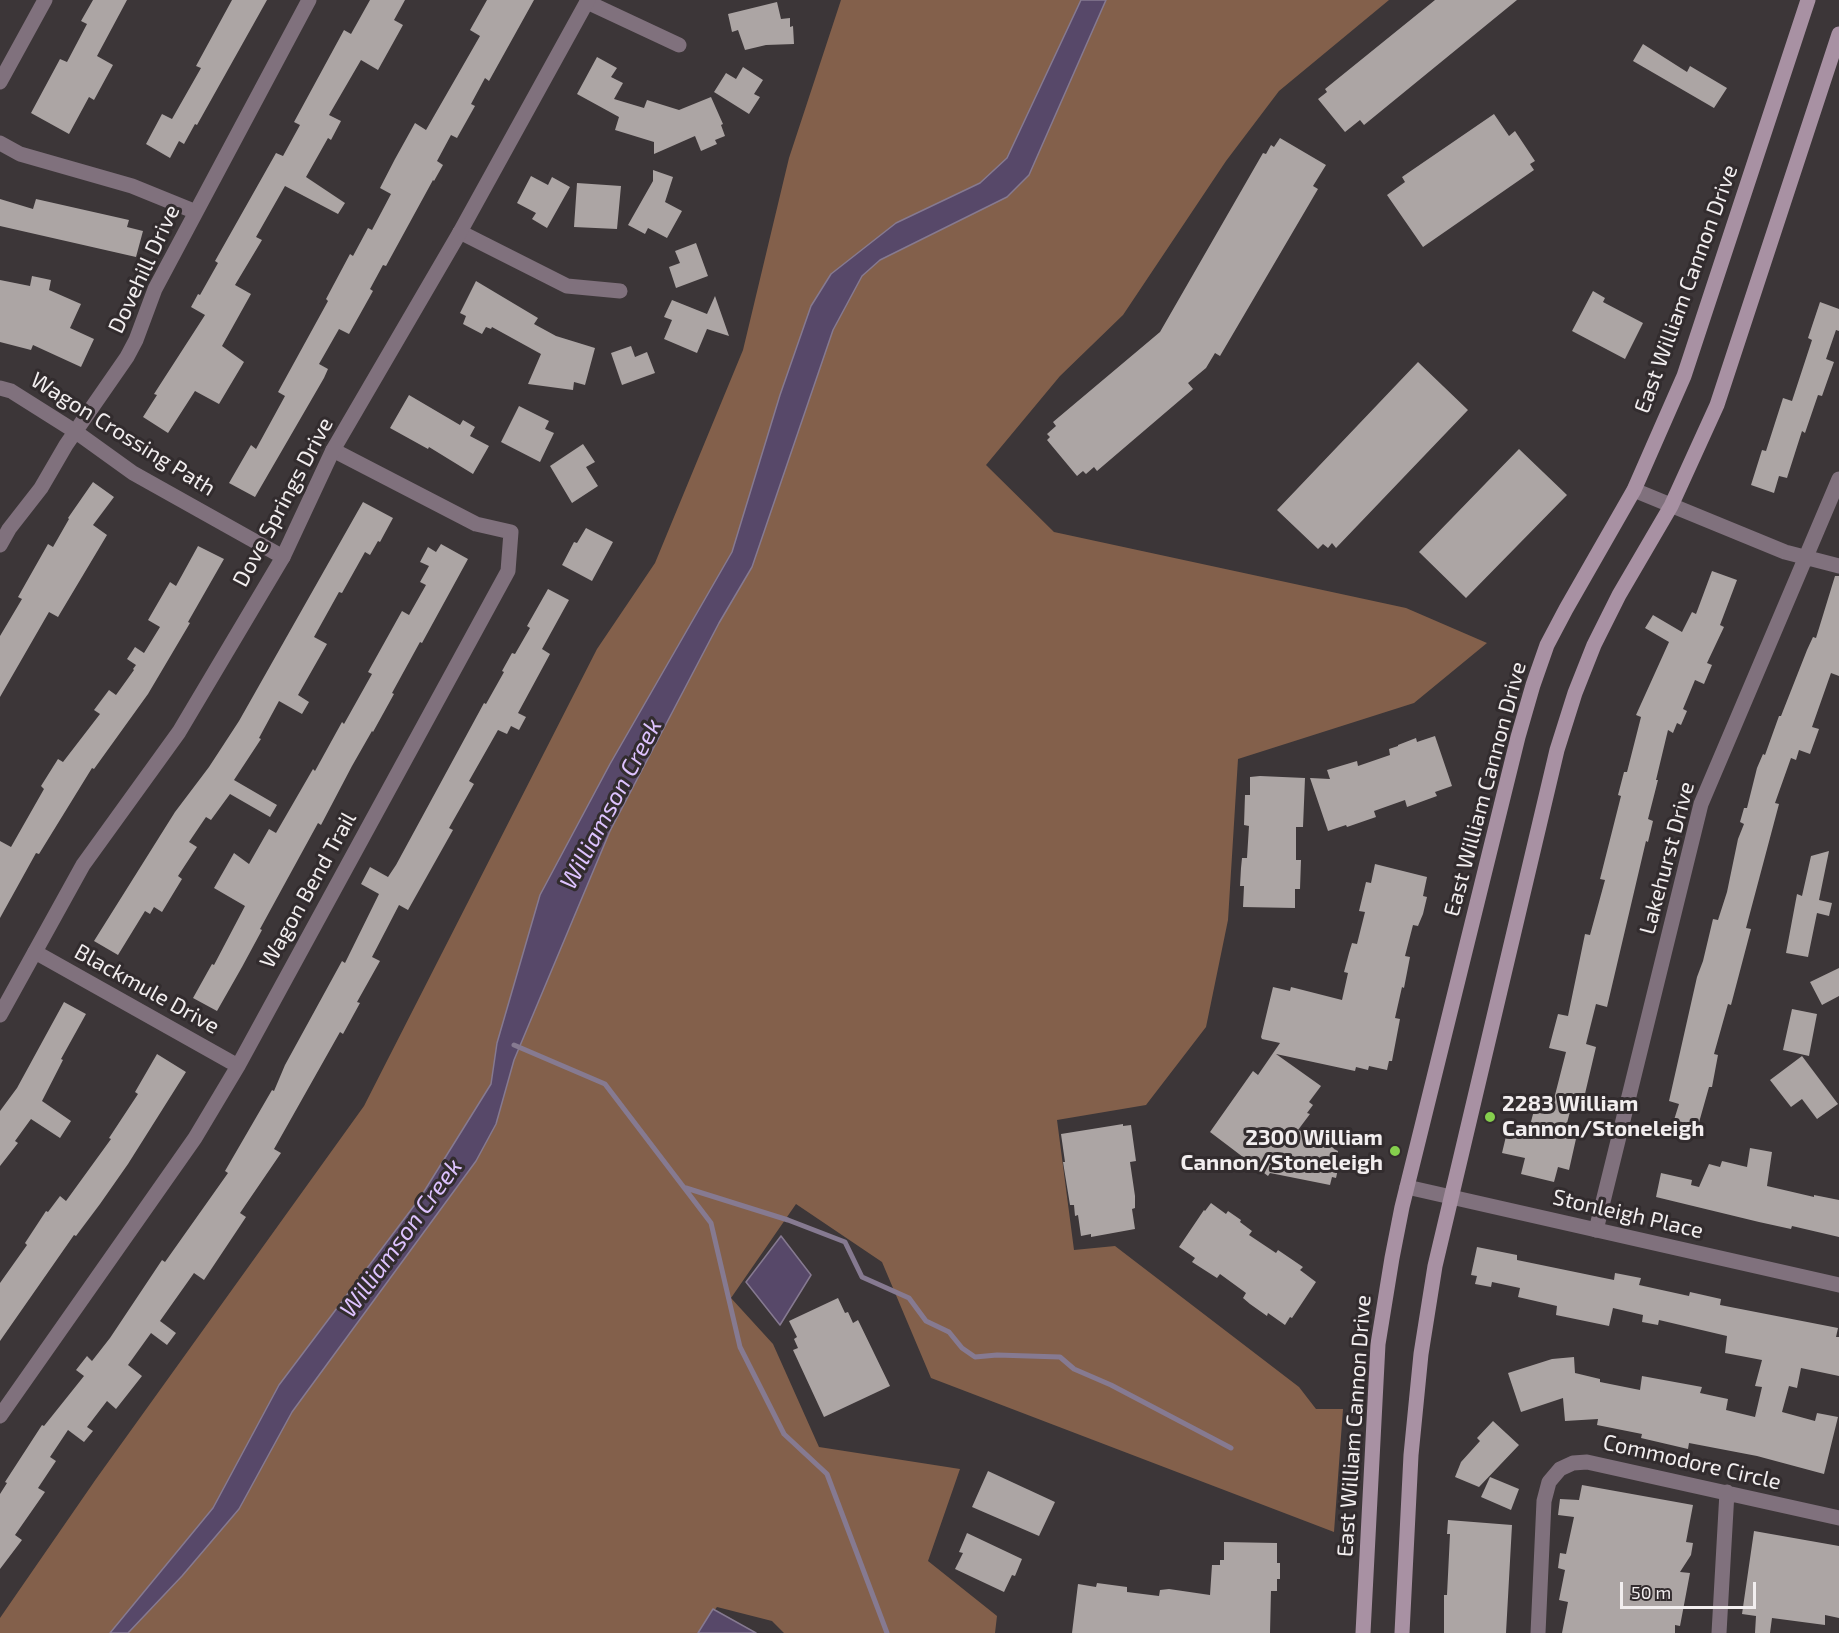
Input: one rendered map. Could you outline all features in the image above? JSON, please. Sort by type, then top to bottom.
[{"type":"main road","name":"East William Cannon Drive","points":[[1363,1633],[1378,1344],[1392,1258],[1407,1187],[1518,737],[1547,645],[1634,490],[1684,376],[1808,0]]},
{"type":"main road","points":[[1402,1633],[1411,1455],[1421,1354],[1435,1266],[1557,750],[1575,693],[1594,645],[1619,595],[1671,506],[1717,405],[1839,34]]},
{"type":"street","points":[[0,82],[45,0]]},
{"type":"street","name":"Dovehill Drive","points":[[0,545],[9,529],[41,488],[127,357],[136,340],[155,289],[309,0]]},
{"type":"street","points":[[587,1],[679,45]]},
{"type":"street","name":"Dove Springs Drive","points":[[0,1015],[83,865],[179,732],[283,556],[333,450],[460,232],[587,1]]},
{"type":"street","points":[[0,143],[20,154],[132,186],[196,212]]},
{"type":"street","points":[[460,232],[567,286],[620,291]]},
{"type":"street","name":"Wagon Crossing Path","points":[[0,388],[11,391],[76,432],[133,472],[283,556]]},
{"type":"street","name":"Wagon Bend Trail","points":[[0,1416],[195,1138],[238,1066],[508,571],[511,532],[476,524],[333,450]]},
{"type":"street","name":"Lakehurst Drive","points":[[1596,1230],[1701,804],[1839,478]]},
{"type":"street","points":[[1634,490],[1804,558],[1839,566]]},
{"type":"street","name":"Blackmule Drive","points":[[35,952],[238,1066]]},
{"type":"street","name":"Stonleigh Place","points":[[1407,1187],[1839,1285]]},
{"type":"street","name":"Commodore Circle","points":[[1538,1633],[1544,1501],[1549,1482],[1560,1469],[1573,1463],[1587,1462],[1839,1518]]},
{"type":"street","points":[[1719,1633],[1727,1492]]},
{"type":"shaded area","points":[[841,0],[1389,0],[1279,91],[1226,161],[1123,315],[1060,376],[986,465],[1054,532],[1406,608],[1487,643],[1414,703],[1238,759],[1228,920],[1206,1027],[1146,1105],[1057,1120],[1074,1250],[1115,1246],[1299,1387],[1316,1409],[1343,1409],[1334,1532],[931,1378],[882,1262],[796,1204],[731,1298],[773,1344],[819,1447],[960,1469],[928,1561],[997,1616],[995,1633],[784,1633],[772,1621],[717,1607],[699,1633],[0,1633],[0,1618],[96,1479],[364,1106],[597,649],[655,563],[743,350],[789,158]]},
{"type":"water","name":"Williamson Creek","points":[[1081,0],[1106,0],[1029,175],[1007,197],[880,260],[862,276],[833,330],[752,567],[719,623],[610,831],[514,1060],[496,1124],[476,1161],[292,1412],[239,1509],[182,1576],[128,1633],[110,1633],[213,1508],[279,1385],[420,1198],[491,1084],[497,1043],[540,895],[610,764],[732,552],[780,395],[811,306],[831,274],[896,223],[980,183],[1007,158]]},
{"type":"water","points":[[781,1236],[811,1275],[780,1325],[746,1282]]},
{"type":"water","points":[[713,1609],[756,1633],[698,1633]]},
{"type":"building","points":[[93,0],[127,0],[97,56],[113,65],[94,100],[89,97],[69,134],[31,113],[60,59],[67,62],[87,24],[81,21]]},
{"type":"building","points":[[232,0],[267,0],[197,125],[195,124],[184,144],[179,141],[170,158],[146,144],[162,114],[172,119],[201,68],[196,66]]},
{"type":"building","points":[[370,0],[405,0],[394,20],[403,25],[378,70],[361,60],[329,115],[341,121],[331,140],[328,138],[306,177],[345,203],[338,214],[285,186],[256,237],[262,240],[235,285],[251,294],[222,346],[244,362],[219,404],[195,391],[168,433],[143,417],[157,395],[154,394],[205,315],[191,307],[218,263],[215,261],[276,153],[283,156],[300,125],[294,122],[344,30],[351,34]]},
{"type":"building","points":[[487,0],[534,0],[489,81],[485,78],[471,104],[475,106],[457,138],[451,135],[437,161],[443,165],[386,266],[383,265],[370,289],[373,291],[349,334],[339,329],[319,364],[328,369],[324,378],[255,497],[229,483],[251,445],[256,449],[285,396],[278,392],[328,301],[326,299],[350,254],[353,256],[368,228],[372,230],[391,194],[380,188],[415,123],[426,130],[480,36],[470,30]]},
{"type":"building","points":[[1435,0],[1517,0],[1364,125],[1360,120],[1345,132],[1318,99],[1327,92],[1325,89]]},
{"type":"building","points":[[777,2],[781,19],[790,18],[794,44],[766,45],[745,50],[738,30],[732,32],[728,14]]},
{"type":"building","points":[[1643,44],[1687,72],[1690,66],[1727,88],[1714,108],[1633,61]]},
{"type":"building","points":[[597,57],[617,68],[611,77],[623,83],[614,99],[644,108],[647,100],[679,110],[711,97],[723,124],[721,125],[725,136],[715,140],[717,144],[701,151],[695,136],[654,154],[654,142],[615,130],[619,117],[577,94]]},
{"type":"building","points":[[743,67],[763,80],[754,94],[760,97],[749,114],[714,92],[726,73],[736,79]]},
{"type":"building","points":[[1494,114],[1509,136],[1515,131],[1535,161],[1530,164],[1534,170],[1423,247],[1387,195],[1405,182],[1402,177]]},
{"type":"building","points":[[1280,138],[1326,165],[1313,186],[1318,189],[1220,356],[1215,353],[1206,368],[1188,383],[1193,389],[1097,471],[1094,467],[1086,474],[1083,471],[1077,476],[1047,440],[1050,437],[1047,434],[1056,426],[1053,422],[1160,332],[1263,153],[1266,154],[1271,145],[1274,147]]},
{"type":"building","points":[[653,170],[673,177],[665,202],[682,211],[667,238],[648,228],[645,234],[628,225],[653,181]]},
{"type":"building","points":[[531,176],[548,185],[552,177],[570,187],[547,228],[532,219],[536,213],[517,203]]},
{"type":"building","points":[[577,183],[621,186],[617,229],[574,227]]},
{"type":"building","points":[[0,199],[33,209],[36,199],[129,220],[127,227],[143,231],[136,257],[0,226]]},
{"type":"building","points":[[696,243],[708,276],[676,288],[669,267],[680,263],[675,251]]},
{"type":"building","points":[[32,276],[51,280],[49,290],[81,304],[70,328],[94,339],[81,367],[33,345],[31,350],[0,342],[0,280],[30,286]]},
{"type":"building","points":[[476,281],[538,318],[534,324],[556,336],[595,348],[585,385],[574,382],[573,390],[528,384],[541,354],[492,327],[491,329],[486,327],[482,334],[463,324],[466,316],[460,313]]},
{"type":"building","points":[[1593,291],[1605,298],[1603,302],[1643,323],[1625,359],[1572,331]]},
{"type":"building","points":[[715,296],[729,336],[707,329],[697,353],[664,339],[672,320],[664,317],[672,300],[707,314]]},
{"type":"building","points":[[1820,302],[1839,309],[1839,331],[1836,330],[1826,359],[1834,362],[1822,396],[1818,395],[1805,433],[1802,431],[1787,478],[1779,476],[1774,493],[1751,485],[1762,450],[1766,451],[1783,398],[1792,401],[1812,340],[1808,338]]},
{"type":"building","points":[[631,346],[635,357],[647,352],[655,373],[622,385],[611,353]]},
{"type":"building","points":[[1418,362],[1468,410],[1336,548],[1332,543],[1328,548],[1323,544],[1318,549],[1277,510]]},
{"type":"building","points":[[409,395],[460,425],[463,420],[475,427],[470,436],[489,446],[473,474],[429,447],[428,449],[390,428]]},
{"type":"building","points":[[519,406],[549,421],[545,429],[554,433],[540,462],[501,442]]},
{"type":"building","points":[[583,444],[595,462],[586,467],[598,486],[572,503],[550,466]]},
{"type":"building","points":[[1519,449],[1567,495],[1466,598],[1419,552]]},
{"type":"building","points":[[93,482],[114,497],[93,525],[107,535],[58,617],[49,612],[0,697],[0,636],[22,599],[18,597],[48,544],[53,547],[68,518]]},
{"type":"building","points":[[363,502],[393,518],[370,555],[365,552],[314,637],[327,644],[298,695],[309,702],[302,714],[279,701],[259,738],[261,739],[234,780],[277,805],[270,817],[230,794],[211,820],[206,817],[189,842],[197,847],[178,876],[182,879],[162,912],[154,907],[150,914],[145,911],[118,955],[94,941],[175,812],[209,767],[239,721]]},
{"type":"building","points":[[586,528],[613,542],[592,581],[562,565],[574,542],[577,543]]},
{"type":"building","points":[[441,544],[468,559],[422,643],[420,642],[392,693],[394,694],[321,825],[318,823],[217,1011],[193,998],[212,964],[214,965],[245,906],[214,888],[234,853],[249,864],[269,829],[276,833],[313,769],[315,771],[342,722],[344,724],[372,674],[368,672],[402,611],[409,615],[426,585],[420,582],[429,566],[420,562],[428,547],[436,552]]},
{"type":"building","points":[[198,546],[224,559],[188,622],[190,623],[148,694],[94,769],[92,768],[39,854],[36,853],[0,918],[0,841],[11,847],[44,789],[41,786],[58,759],[63,762],[100,714],[94,710],[109,690],[116,695],[134,670],[136,665],[127,659],[135,647],[144,653],[160,627],[148,620],[170,582],[176,586]]},
{"type":"building","points":[[1712,571],[1737,580],[1720,625],[1724,627],[1707,663],[1712,665],[1704,684],[1695,680],[1683,709],[1687,711],[1681,725],[1677,723],[1673,733],[1668,730],[1648,819],[1653,821],[1648,842],[1646,841],[1607,1007],[1596,1004],[1586,1044],[1596,1047],[1584,1098],[1574,1096],[1566,1127],[1578,1130],[1569,1170],[1558,1167],[1554,1182],[1521,1174],[1525,1158],[1502,1153],[1507,1132],[1527,1137],[1538,1095],[1554,1099],[1566,1052],[1549,1048],[1558,1014],[1568,1016],[1585,934],[1590,935],[1605,880],[1600,879],[1621,796],[1618,795],[1624,772],[1627,772],[1641,717],[1636,715],[1669,642],[1645,628],[1653,615],[1682,632],[1692,612],[1696,614]]},
{"type":"building","points":[[1835,576],[1839,576],[1839,676],[1831,673],[1812,727],[1819,729],[1810,754],[1799,750],[1796,760],[1791,758],[1775,803],[1779,804],[1746,928],[1751,929],[1731,1005],[1728,1004],[1714,1054],[1718,1055],[1712,1087],[1709,1087],[1698,1126],[1674,1120],[1679,1104],[1669,1101],[1697,977],[1713,919],[1718,920],[1727,892],[1738,839],[1744,824],[1740,822],[1744,808],[1747,808],[1757,768],[1763,754],[1765,755],[1779,716],[1781,716],[1813,637],[1816,638]]},
{"type":"building","points":[[548,589],[569,600],[542,649],[550,654],[518,713],[526,717],[519,730],[511,726],[507,734],[498,730],[469,781],[474,784],[449,828],[453,830],[408,910],[399,905],[372,957],[380,961],[357,1002],[360,1003],[343,1034],[340,1032],[274,1149],[281,1153],[240,1213],[246,1217],[204,1280],[194,1273],[160,1321],[176,1333],[167,1345],[151,1333],[128,1365],[142,1376],[116,1409],[107,1401],[87,1427],[93,1431],[84,1442],[68,1430],[50,1457],[56,1461],[38,1488],[45,1492],[15,1535],[22,1540],[0,1569],[0,1494],[7,1483],[5,1482],[42,1425],[44,1426],[84,1376],[76,1370],[87,1356],[92,1361],[110,1338],[162,1260],[165,1262],[228,1173],[225,1171],[272,1090],[274,1091],[285,1065],[342,961],[345,963],[379,894],[361,884],[370,867],[388,877],[396,865],[484,703],[486,704],[504,672],[502,671],[512,653],[515,654],[530,628],[527,626]]},
{"type":"building","points":[[1435,736],[1452,786],[1435,792],[1437,796],[1407,807],[1405,800],[1374,811],[1376,817],[1328,831],[1310,778],[1330,779],[1327,770],[1357,761],[1358,766],[1390,755],[1389,749],[1398,745],[1416,738],[1417,742]]},
{"type":"building","points":[[1250,777],[1305,778],[1303,827],[1296,827],[1296,860],[1301,860],[1300,889],[1295,889],[1295,908],[1243,907],[1244,886],[1240,886],[1241,868],[1242,858],[1247,858],[1249,826],[1244,825],[1245,795],[1250,795]]},
{"type":"building","points":[[1829,851],[1819,900],[1832,903],[1829,916],[1817,913],[1808,957],[1786,953],[1797,894],[1802,896],[1811,856]]},
{"type":"building","points":[[1375,864],[1427,877],[1423,896],[1427,897],[1423,914],[1418,926],[1413,925],[1405,956],[1410,957],[1395,1018],[1400,1019],[1392,1061],[1389,1061],[1387,1070],[1369,1066],[1368,1070],[1356,1067],[1355,1071],[1276,1054],[1321,1086],[1309,1102],[1313,1105],[1307,1113],[1310,1114],[1298,1130],[1327,1139],[1338,1151],[1337,1160],[1340,1160],[1336,1178],[1332,1177],[1330,1185],[1270,1173],[1268,1176],[1210,1132],[1253,1071],[1258,1075],[1280,1043],[1261,1037],[1273,987],[1290,991],[1291,987],[1342,1000],[1348,973],[1344,972],[1352,943],[1357,944],[1365,912],[1359,911],[1366,882],[1371,883]]},
{"type":"building","points":[[1839,968],[1839,996],[1822,1005],[1810,982]]},
{"type":"building","points":[[64,1002],[86,1014],[61,1059],[63,1060],[42,1101],[71,1121],[60,1138],[31,1119],[15,1141],[18,1143],[0,1166],[0,1111],[17,1088]]},
{"type":"building","points":[[1792,1009],[1817,1014],[1809,1056],[1783,1050]]},
{"type":"building","points":[[157,1054],[186,1072],[128,1164],[76,1236],[74,1235],[0,1341],[0,1283],[27,1245],[25,1243],[46,1211],[48,1212],[60,1196],[66,1201],[111,1139],[109,1138],[138,1094],[135,1092]]},
{"type":"building","points":[[1802,1056],[1838,1104],[1817,1119],[1802,1099],[1791,1107],[1770,1080]]},
{"type":"building","points":[[1123,1124],[1123,1126],[1131,1125],[1136,1161],[1130,1162],[1135,1196],[1135,1208],[1132,1209],[1135,1229],[1091,1237],[1091,1234],[1081,1236],[1078,1215],[1075,1216],[1074,1205],[1070,1205],[1061,1134]]},
{"type":"building","points":[[1750,1148],[1772,1152],[1767,1186],[1814,1197],[1814,1195],[1839,1200],[1839,1237],[1792,1226],[1791,1229],[1656,1197],[1661,1173],[1692,1180],[1691,1185],[1699,1187],[1709,1164],[1720,1167],[1722,1161],[1747,1167]]},
{"type":"building","points":[[1211,1203],[1226,1214],[1228,1211],[1241,1220],[1240,1222],[1252,1231],[1249,1235],[1276,1253],[1278,1250],[1303,1267],[1300,1270],[1316,1282],[1285,1325],[1250,1304],[1243,1298],[1246,1293],[1220,1274],[1217,1278],[1192,1262],[1195,1258],[1179,1247]]},
{"type":"building","points":[[1477,1247],[1517,1255],[1517,1260],[1614,1280],[1615,1273],[1641,1278],[1639,1285],[1689,1296],[1690,1292],[1721,1299],[1720,1305],[1838,1328],[1836,1337],[1839,1337],[1839,1376],[1801,1368],[1797,1388],[1789,1386],[1782,1412],[1815,1421],[1817,1413],[1838,1417],[1824,1474],[1757,1456],[1689,1443],[1688,1449],[1641,1438],[1642,1434],[1597,1425],[1598,1419],[1565,1421],[1563,1398],[1521,1412],[1508,1373],[1552,1359],[1574,1357],[1575,1373],[1600,1379],[1600,1382],[1640,1390],[1642,1376],[1702,1387],[1700,1393],[1728,1399],[1726,1410],[1755,1417],[1762,1387],[1755,1386],[1762,1360],[1725,1353],[1727,1336],[1659,1320],[1658,1325],[1642,1322],[1643,1315],[1613,1308],[1609,1326],[1556,1315],[1557,1306],[1518,1297],[1520,1288],[1492,1282],[1491,1287],[1475,1284],[1477,1276],[1471,1275]]},
{"type":"building","points":[[838,1298],[853,1323],[858,1320],[890,1386],[824,1417],[793,1350],[798,1348],[794,1339],[797,1337],[789,1321]]},
{"type":"building","points":[[1493,1421],[1519,1445],[1479,1487],[1455,1477],[1461,1462],[1480,1441],[1477,1438]]},
{"type":"building","points":[[988,1471],[1055,1502],[1039,1536],[972,1507]]},
{"type":"building","points":[[1490,1477],[1519,1489],[1511,1510],[1481,1497]]},
{"type":"building","points":[[1582,1485],[1693,1505],[1686,1542],[1693,1543],[1691,1555],[1680,1572],[1690,1573],[1680,1626],[1675,1625],[1675,1633],[1562,1633],[1568,1602],[1559,1600],[1565,1570],[1558,1568],[1560,1553],[1566,1554],[1574,1517],[1558,1515],[1560,1499],[1579,1500]]},
{"type":"building","points":[[1448,1520],[1512,1525],[1506,1633],[1444,1633],[1444,1595],[1447,1595],[1450,1534],[1447,1534]]},
{"type":"building","points":[[1754,1531],[1839,1546],[1839,1618],[1825,1615],[1825,1625],[1772,1618],[1770,1633],[1755,1633],[1756,1616],[1742,1614]]},
{"type":"building","points":[[967,1533],[1022,1559],[1015,1576],[1012,1575],[1004,1592],[955,1569],[963,1553],[959,1552]]},
{"type":"building","points":[[1224,1542],[1277,1543],[1280,1579],[1277,1579],[1277,1591],[1271,1591],[1270,1633],[1072,1633],[1078,1584],[1096,1587],[1097,1583],[1127,1587],[1127,1592],[1159,1596],[1160,1590],[1169,1589],[1210,1595],[1212,1565],[1220,1565],[1220,1560],[1224,1560]]},
{"type":"waterway","points":[[514,1045],[605,1084],[711,1223],[740,1347],[784,1434],[827,1474],[887,1633]]},
{"type":"waterway","points":[[686,1188],[788,1220],[845,1242],[862,1277],[909,1298],[926,1321],[949,1332],[962,1348],[975,1357],[997,1355],[1060,1357],[1074,1369],[1111,1385],[1231,1448]]},
{"type":"place","name":"2283 William Cannon/Stoneleigh","points":[[1490,1117]]},
{"type":"place","name":"2300 William Cannon/Stoneleigh","points":[[1395,1151]]}]
